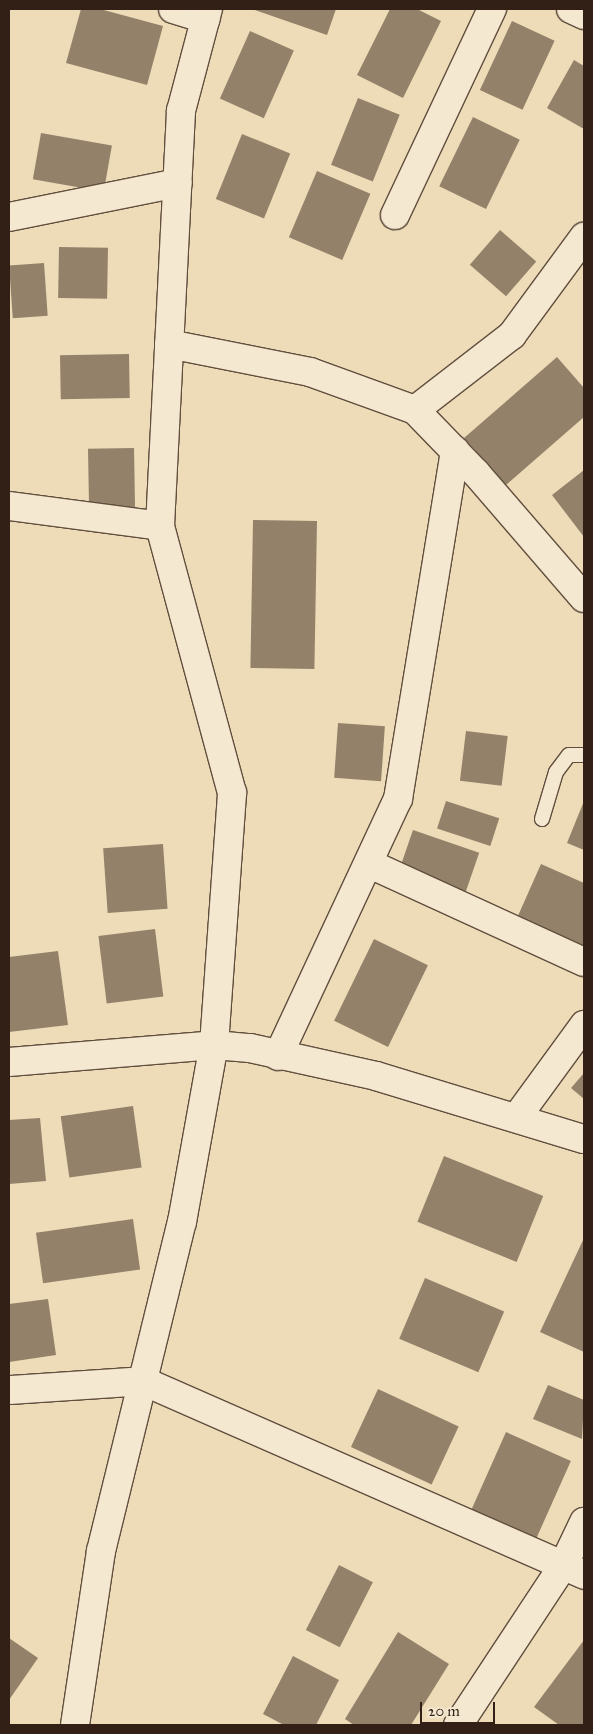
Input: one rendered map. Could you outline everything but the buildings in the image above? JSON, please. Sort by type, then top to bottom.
[{"type":"street","points":[[75,1725],[101,1552],[182,1222],[214,1045],[232,793],[160,526],[181,111],[207,14],[173,9]]},
{"type":"street","points":[[395,215],[492,9]]},
{"type":"street","points":[[571,9],[584,16]]},
{"type":"street","points":[[9,217],[178,183]]},
{"type":"street","points":[[415,410],[512,335],[584,237]]},
{"type":"street","points":[[169,344],[310,372],[415,410],[456,452],[584,598]]},
{"type":"street","points":[[278,1056],[370,864],[398,798],[456,452]]},
{"type":"street","points":[[9,506],[160,526]]},
{"type":"street","points":[[370,864],[584,962]]},
{"type":"street","points":[[518,1117],[584,1025]]},
{"type":"street","points":[[9,1062],[214,1045],[250,1048],[278,1056],[376,1076],[518,1117],[584,1139]]},
{"type":"street","points":[[9,1390],[143,1381],[574,1571]]},
{"type":"street","points":[[458,1725],[574,1571],[584,1522]]},
{"type":"lane","points":[[542,819],[556,772],[569,754],[584,756]]}]
